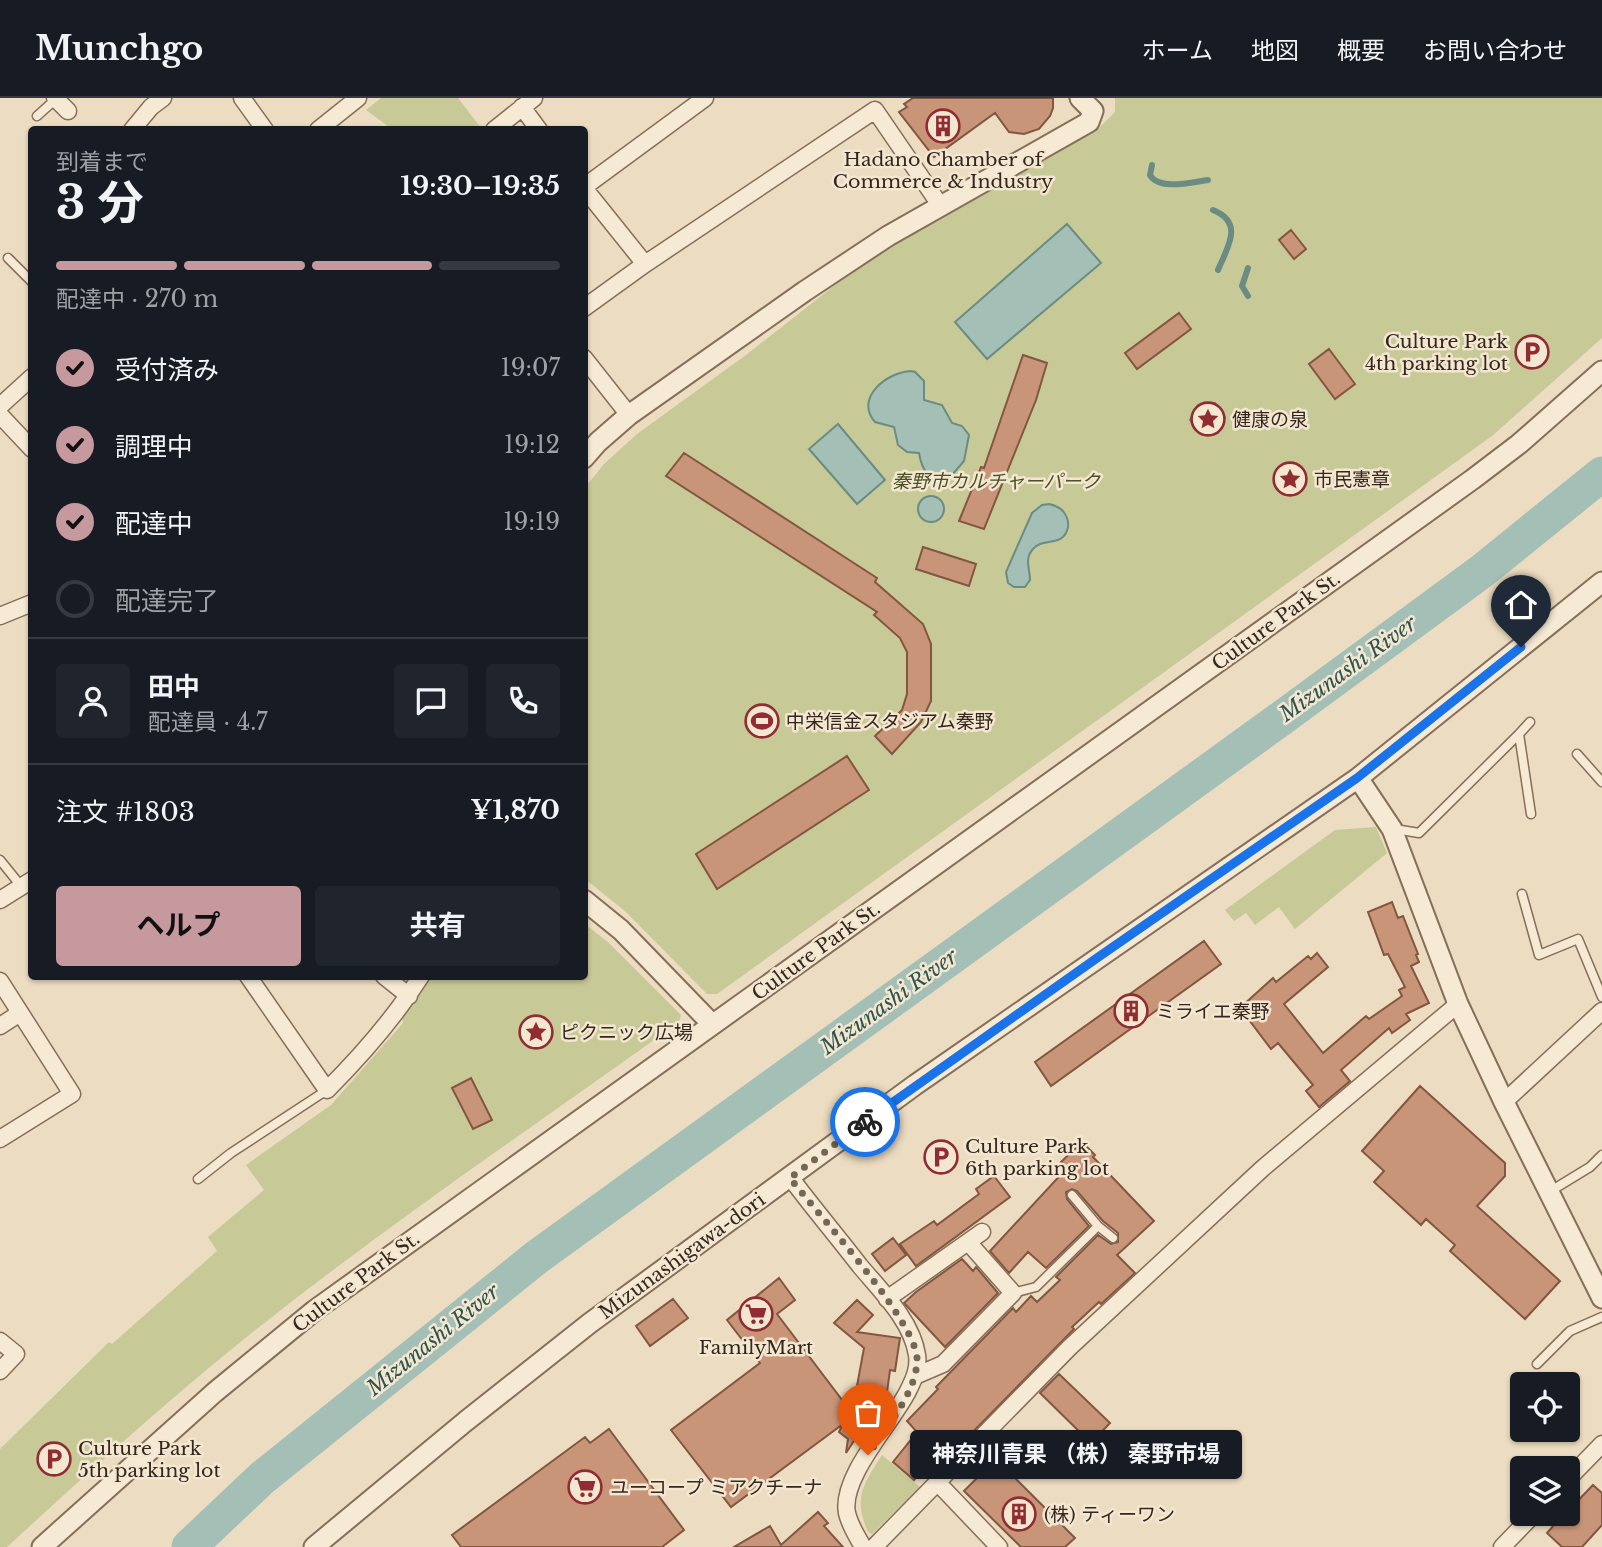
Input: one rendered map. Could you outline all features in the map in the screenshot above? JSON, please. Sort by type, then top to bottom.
[{"type":"street","points":[[139,126],[151,107],[163,98]]},
{"type":"street","points":[[243,98],[262,126]]},
{"type":"street","points":[[323,126],[358,98]]},
{"type":"street","points":[[588,184],[705,98]]},
{"type":"street","points":[[588,453],[629,415],[804,291],[940,205],[1054,144],[1089,122],[1093,111],[1080,98]]},
{"type":"street","points":[[499,126],[528,103],[537,126]]},
{"type":"street","points":[[588,305],[875,110],[940,205]]},
{"type":"street","points":[[588,192],[645,264]]},
{"type":"street","points":[[588,363],[629,415]]},
{"type":"street","name":"Culture Park St.","points":[[42,1547],[215,1392],[315,1310],[1472,479],[1519,444],[1602,371]]},
{"type":"street","points":[[0,406],[28,381]]},
{"type":"street","points":[[0,415],[28,445]]},
{"type":"street","name":"Mizunashigawa-dori","points":[[314,1547],[590,1323],[938,1069],[1357,778],[1602,582]]},
{"type":"street","points":[[0,615],[28,604]]},
{"type":"street","points":[[1357,778],[1392,829],[1458,1004],[1503,1102],[1602,1298]]},
{"type":"street","points":[[0,900],[26,883]]},
{"type":"street","points":[[588,903],[621,930],[712,1024]]},
{"type":"street","points":[[251,980],[327,1090],[354,1063],[418,980]]},
{"type":"street","points":[[389,980],[408,996]]},
{"type":"street","points":[[0,981],[72,1094],[0,1139]]},
{"type":"street","points":[[874,1547],[1069,1348],[1253,1178],[1458,1004]]},
{"type":"street","points":[[1503,1102],[1602,1011]]},
{"type":"street","points":[[0,1026],[20,1013]]},
{"type":"street","points":[[790,1178],[887,1299],[914,1341],[918,1358],[915,1376],[904,1399],[856,1474],[847,1498],[847,1512],[863,1547]]},
{"type":"street","points":[[887,1299],[982,1231]]},
{"type":"street","points":[[915,1376],[943,1364],[1013,1293],[968,1242]]},
{"type":"street","points":[[0,1341],[16,1354],[0,1371]]},
{"type":"street","points":[[1580,1467],[1602,1444]]},
{"type":"street","points":[[937,1482],[999,1547]]},
{"type":"street","points":[[1502,1547],[1522,1526]]},
{"type":"lane","points":[[37,116],[60,103]]},
{"type":"lane","points":[[8,258],[28,278]]},
{"type":"lane","points":[[1392,829],[1419,833],[1530,722]]},
{"type":"lane","points":[[1519,734],[1531,814]]},
{"type":"lane","points":[[1577,754],[1602,782]]},
{"type":"lane","points":[[0,860],[26,883]]},
{"type":"lane","points":[[1522,894],[1539,955],[1578,939],[1602,997]]},
{"type":"lane","points":[[198,1179],[231,1153],[327,1090]]},
{"type":"lane","points":[[1549,1192],[1590,1167],[1602,1155]]},
{"type":"lane","points":[[1072,1195],[1098,1226],[1113,1238]]},
{"type":"lane","points":[[1013,1293],[1036,1287],[1098,1226]]},
{"type":"lane","points":[[1536,1364],[1570,1331],[1602,1317]]},
{"type":"green space","points":[[381,98],[458,98],[479,126],[388,126],[366,110]]},
{"type":"green space","name":"秦野市カルチャーパーク","points":[[1115,98],[1602,98],[1602,338],[1492,436],[717,994],[707,994],[625,911],[588,881],[588,484],[604,464],[637,434],[746,355],[863,263],[1100,127],[1115,112]]},
{"type":"green space","points":[[1376,827],[1387,853],[1295,929],[1279,907],[1255,925],[1246,913],[1234,921],[1225,910],[1335,830]]},
{"type":"green space","points":[[588,926],[609,943],[681,1015],[679,1022],[417,1208],[314,1285],[165,1405],[7,1547],[0,1547],[0,1449],[109,1342],[112,1344],[217,1251],[208,1237],[264,1190],[246,1165],[331,1105],[403,1023],[402,1014],[414,1002],[427,980],[588,980]]},
{"type":"green space","points":[[882,1455],[920,1487],[872,1534],[868,1532],[861,1509],[862,1492]]},
{"type":"shaded area","points":[[1067,224],[1101,263],[987,359],[955,322]]},
{"type":"shaded area","points":[[911,371],[924,381],[924,400],[942,405],[952,423],[962,426],[969,435],[964,461],[947,481],[927,473],[919,453],[907,452],[898,445],[894,427],[875,422],[870,413],[868,404],[876,388],[892,376]]},
{"type":"shaded area","points":[[1215,403],[1225,417],[1218,433],[1201,434],[1190,420],[1198,405]]},
{"type":"shaded area","points":[[838,424],[885,480],[857,504],[809,449]]},
{"type":"shaded area","points":[[931,496],[940,500],[944,509],[940,518],[931,522],[922,518],[918,509],[922,500]]},
{"type":"shaded area","points":[[1049,504],[1060,508],[1065,514],[1068,520],[1066,533],[1058,540],[1042,543],[1033,549],[1028,560],[1030,580],[1025,587],[1014,587],[1008,583],[1006,572],[1032,513],[1042,505]]},
{"type":"building","name":"Hadano Chamber of Commerce & Industry","points":[[913,98],[1053,98],[1053,108],[1039,129],[1024,134],[1009,132],[995,113],[934,157],[899,112],[907,107],[904,104]]},
{"type":"building","points":[[1291,230],[1306,249],[1294,259],[1279,240]]},
{"type":"building","points":[[1179,313],[1191,329],[1137,369],[1125,353]]},
{"type":"building","points":[[1329,349],[1355,384],[1335,399],[1309,364]]},
{"type":"building","points":[[1023,355],[1047,363],[1036,400],[984,529],[959,521],[981,467],[984,468]]},
{"type":"building","points":[[684,453],[877,578],[875,582],[923,624],[931,644],[931,701],[921,722],[892,754],[875,736],[902,710],[907,694],[907,652],[900,638],[874,615],[877,612],[666,476]]},
{"type":"building","points":[[923,547],[976,564],[969,586],[916,569]]},
{"type":"building","points":[[847,756],[869,790],[717,889],[696,854]]},
{"type":"building","points":[[1392,902],[1398,918],[1403,916],[1418,954],[1416,955],[1419,962],[1411,966],[1429,1003],[1406,1014],[1410,1020],[1392,1033],[1389,1028],[1341,1070],[1350,1081],[1319,1107],[1306,1091],[1313,1085],[1278,1043],[1271,1049],[1240,1008],[1273,978],[1276,982],[1308,956],[1311,959],[1317,953],[1328,967],[1284,1004],[1323,1053],[1366,1016],[1369,1019],[1402,996],[1399,990],[1405,987],[1388,954],[1384,955],[1368,912]]},
{"type":"building","name":"ミライエ秦野","points":[[1204,941],[1221,964],[1051,1086],[1035,1062]]},
{"type":"building","points":[[471,1078],[492,1120],[473,1129],[452,1088]]},
{"type":"building","points":[[1420,1086],[1505,1163],[1505,1176],[1477,1206],[1560,1281],[1525,1319],[1450,1251],[1455,1245],[1426,1219],[1421,1225],[1374,1182],[1384,1171],[1362,1151]]},
{"type":"building","points":[[1082,1142],[1154,1221],[1117,1255],[1135,1273],[1072,1327],[1074,1329],[959,1446],[937,1466],[932,1460],[914,1480],[893,1462],[917,1432],[907,1421],[938,1389],[936,1387],[1013,1308],[1016,1312],[1031,1296],[1037,1302],[1060,1280],[1056,1277],[1098,1235],[1111,1244],[1118,1242],[1118,1233],[1072,1189],[1066,1192],[1067,1199],[1089,1226],[1046,1268],[1028,1252],[1009,1273],[990,1251],[1067,1168],[1061,1162]]},
{"type":"building","points":[[994,1176],[1010,1197],[916,1266],[900,1244],[934,1221],[937,1225],[979,1194],[976,1189]]},
{"type":"building","points":[[893,1238],[906,1255],[885,1271],[872,1254]]},
{"type":"building","points":[[962,1259],[973,1271],[976,1267],[998,1293],[945,1347],[904,1303]]},
{"type":"building","points":[[779,1278],[795,1300],[777,1314],[852,1413],[864,1348],[834,1323],[857,1300],[873,1315],[857,1332],[900,1338],[895,1371],[890,1370],[886,1400],[881,1400],[846,1453],[848,1439],[839,1432],[843,1424],[731,1507],[671,1430],[760,1363],[727,1320]]},
{"type":"building","points":[[673,1299],[688,1318],[650,1346],[636,1326]]},
{"type":"building","points":[[1059,1374],[1110,1423],[1091,1443],[1040,1393]]},
{"type":"building","name":"ユーコープ ミアクチーナ","points":[[609,1429],[684,1530],[662,1547],[461,1547],[452,1535],[585,1437],[590,1443]]},
{"type":"building","name":"(株) ティーワン","points":[[996,1459],[1075,1538],[1065,1547],[1021,1547],[964,1491]]},
{"type":"building","points":[[1593,1485],[1602,1493],[1602,1525],[1582,1547],[1562,1547],[1547,1533],[1553,1526],[1580,1526],[1580,1499]]},
{"type":"building","points":[[818,1512],[828,1523],[824,1526],[843,1547],[734,1547],[770,1526],[781,1545]]},
{"type":"waterway","points":[[1152,165],[1150,175],[1161,183],[1208,180]]},
{"type":"waterway","points":[[1213,210],[1223,215],[1231,229],[1229,245],[1218,270]]},
{"type":"waterway","points":[[1248,268],[1242,286],[1248,296]]},
{"type":"waterway","name":"Mizunashi River","points":[[189,1547],[262,1478],[537,1257],[1482,571],[1602,474]]},
{"type":"way so far","points":[[865,1122],[790,1178],[887,1299],[914,1341],[918,1358],[915,1376],[904,1399],[868,1455]]},
{"type":"place","name":"Hadano Chamber of Commerce & Industry","points":[[943,126]]},
{"type":"place","name":"Culture Park 4th parking lot","points":[[1532,352]]},
{"type":"place","name":"健康の泉","points":[[1208,419]]},
{"type":"place","name":"市民憲章","points":[[1290,479]]},
{"type":"place","name":"中栄信金スタジアム秦野","points":[[762,721]]},
{"type":"place","name":"ミライエ秦野","points":[[1131,1011]]},
{"type":"place","name":"ピクニック広場","points":[[536,1032]]},
{"type":"place","name":"Culture Park 6th parking lot","points":[[941,1157]]},
{"type":"place","name":"FamilyMart","points":[[756,1314]]},
{"type":"place","name":"神奈川青果 （株） 秦野市場","points":[[868,1455]]},
{"type":"place","name":"Culture Park 5th parking lot","points":[[54,1459]]},
{"type":"place","name":"ユーコープ ミアクチーナ","points":[[585,1487]]},
{"type":"place","name":"(株) ティーワン","points":[[1019,1514]]},
{"type":"route","points":[[865,1122],[1357,778],[1521,647]]}]
